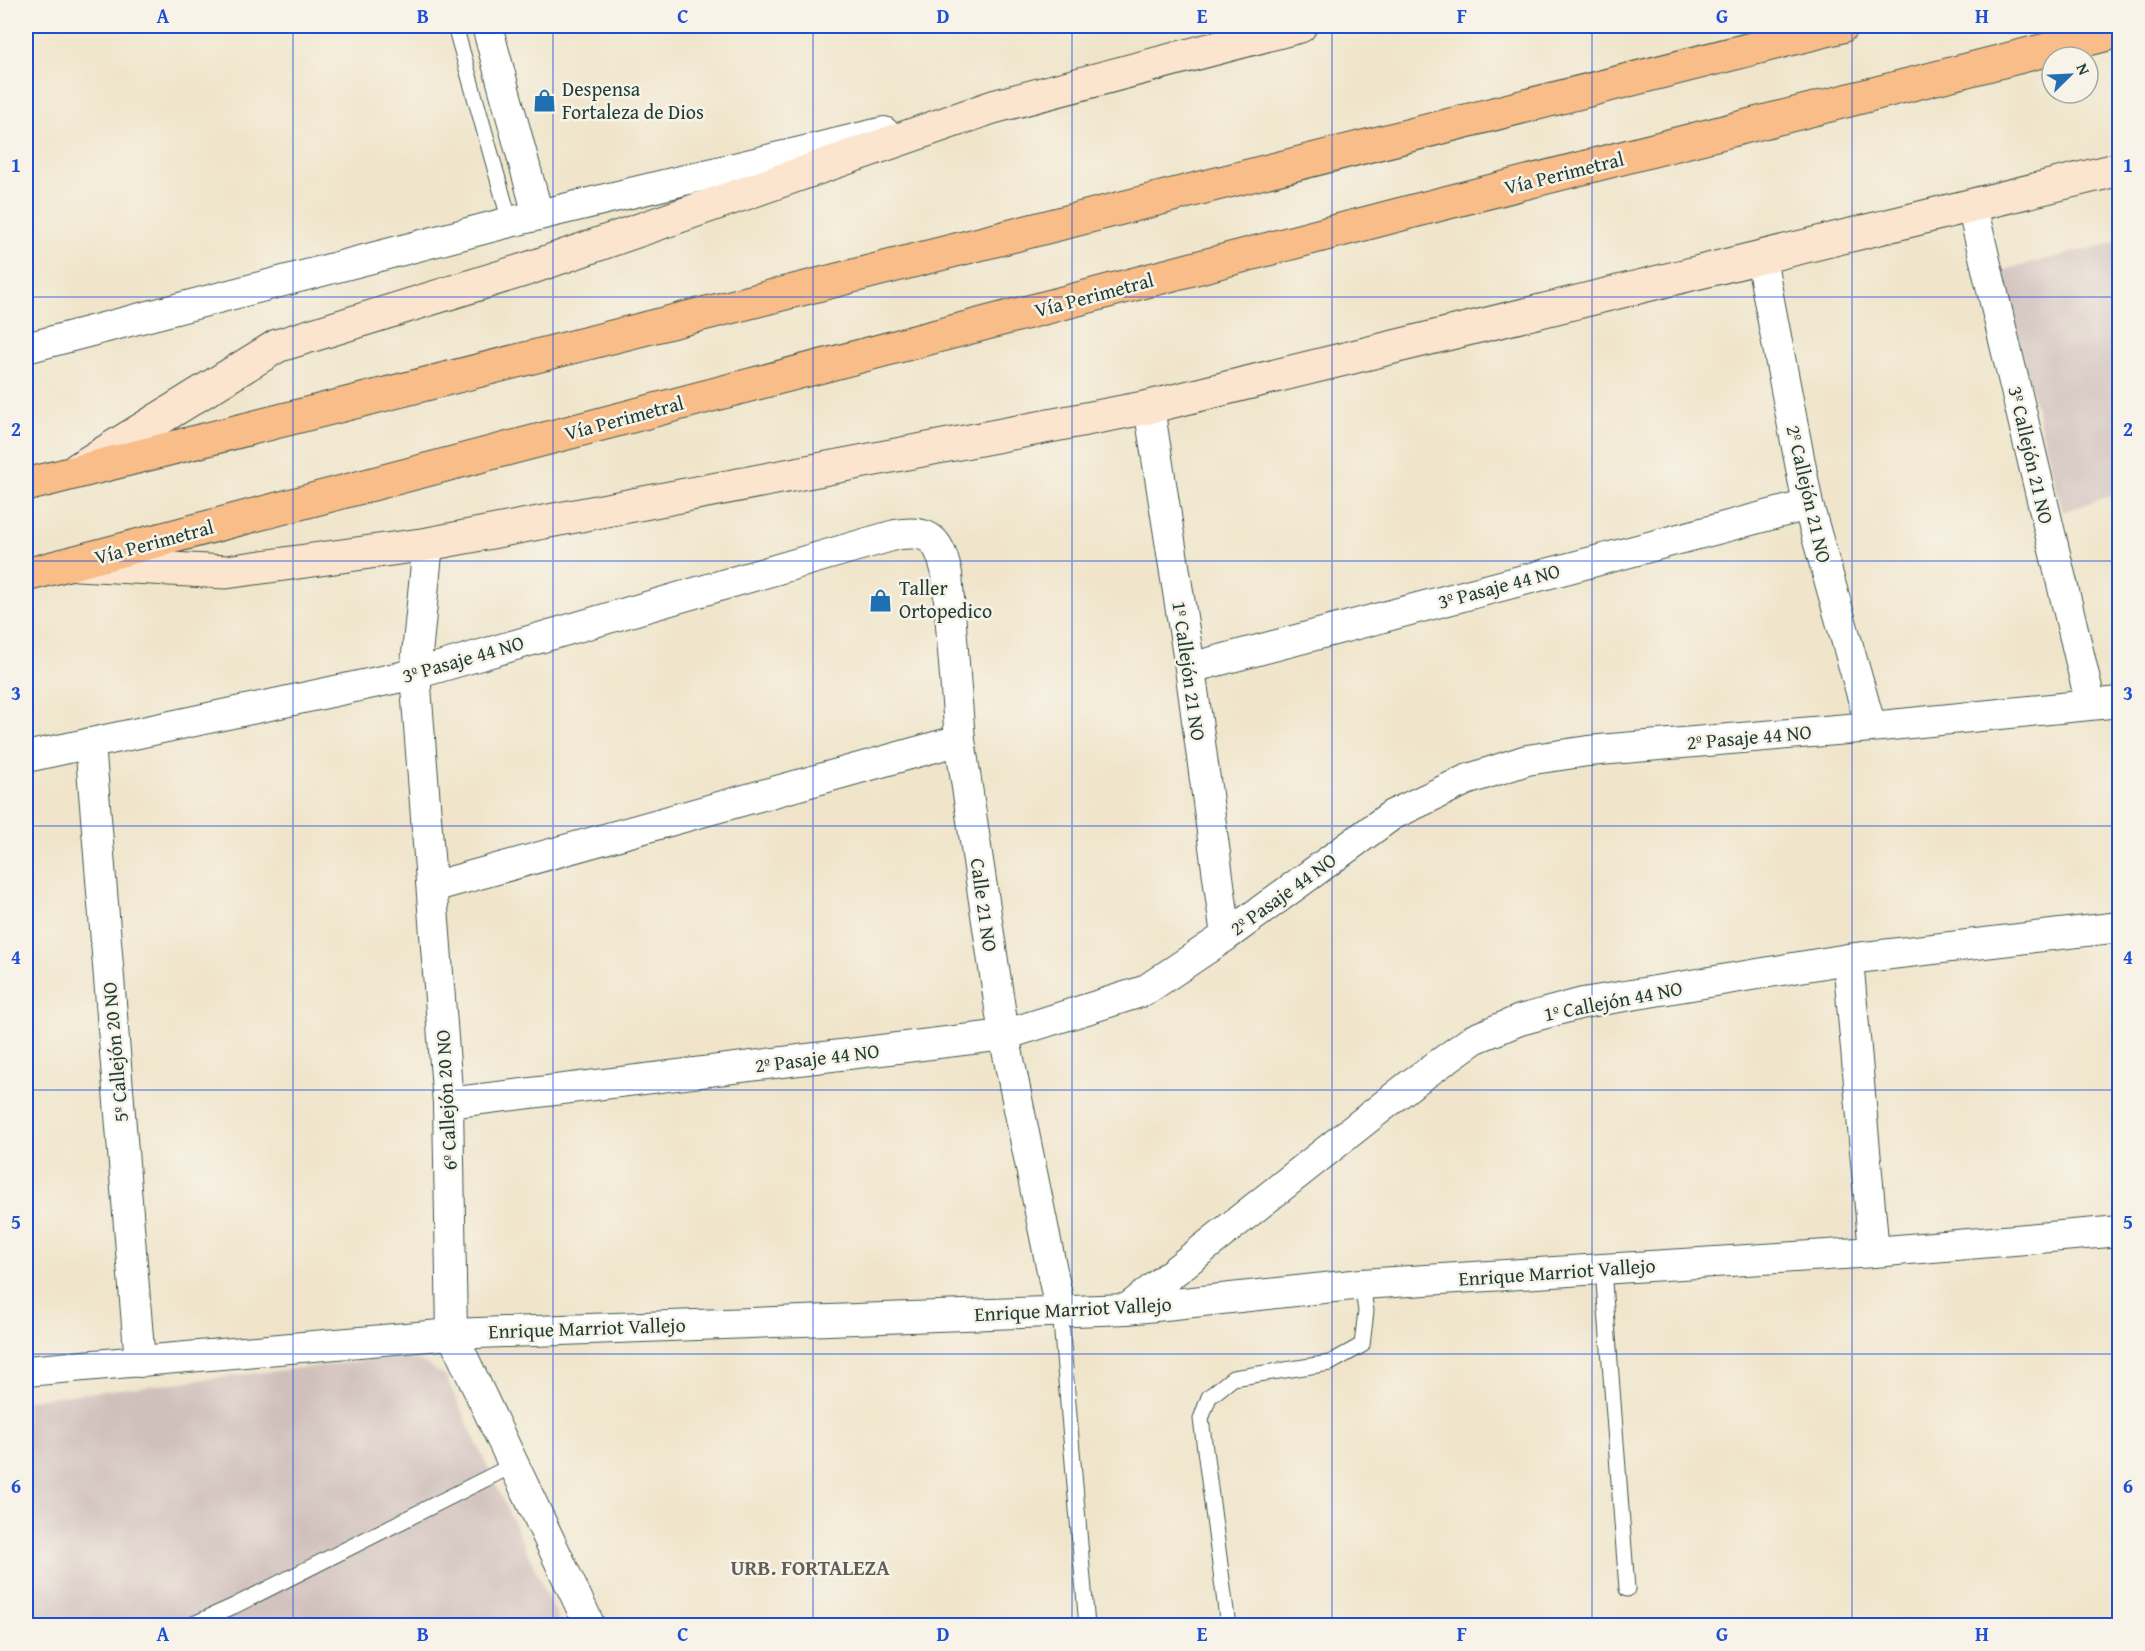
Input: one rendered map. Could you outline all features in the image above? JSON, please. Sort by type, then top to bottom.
[{"type":"highway","points":[[26,484],[1842,26]]},
{"type":"highway","name":"Vía Perimetral","points":[[26,575],[1398,215],[2120,31]]},
{"type":"main road","points":[[72,473],[277,346],[527,269],[993,107],[1222,35],[1300,26]]},
{"type":"main road","name":"Vía Perimetral","points":[[69,564],[226,572],[428,544],[1149,407],[2120,169]]},
{"type":"street","points":[[487,26],[524,218]]},
{"type":"street","points":[[26,348],[524,218],[993,107]]},
{"type":"street","name":"3º Callejón 21 NO","points":[[1972,206],[2105,704]]},
{"type":"street","name":"2º Callejón 21 NO","points":[[1761,258],[1808,505],[1871,727]]},
{"type":"street","name":"1º Callejón 21 NO","points":[[1149,407],[1190,668],[1226,936]]},
{"type":"street","name":"3º Pasaje 44 NO","points":[[1190,668],[1808,505]]},
{"type":"street","name":"Calle 21 NO","points":[[895,535],[913,532],[929,536],[941,550],[947,574],[960,740],[1004,1035],[1060,1310]]},
{"type":"street","name":"3º Pasaje 44 NO","points":[[26,757],[415,674],[895,535]]},
{"type":"street","name":"6º Callejón 20 NO","points":[[428,544],[415,674],[448,1103],[452,1334],[590,1626]]},
{"type":"street","name":"2º Pasaje 44 NO","points":[[448,1103],[1004,1035],[1144,991],[1226,936],[1392,815],[1466,780],[1527,760],[1588,751],[2105,704]]},
{"type":"street","points":[[432,887],[960,740]]},
{"type":"street","name":"5º Callejón 20 NO","points":[[90,742],[140,1362]]},
{"type":"street","name":"1º Callejón 44 NO","points":[[1127,1310],[1411,1084],[1474,1039],[1520,1020],[1583,1003],[1848,959],[2120,927]]},
{"type":"street","points":[[1848,959],[1874,1252]]},
{"type":"street","name":"Enrique Marriot Vallejo","points":[[26,1371],[452,1334],[1060,1310],[1127,1310],[1362,1284],[1874,1252],[2120,1231]]},
{"type":"lane","points":[[455,26],[524,218]]},
{"type":"lane","points":[[1603,1269],[1628,1589]]},
{"type":"lane","points":[[1228,1626],[1201,1419],[1205,1408],[1209,1398],[1233,1378],[1329,1363],[1362,1345],[1366,1311],[1362,1284]]},
{"type":"lane","points":[[1060,1310],[1087,1626]]},
{"type":"lane","points":[[189,1626],[234,1606],[515,1464]]},
{"type":"shaded area","points":[[2119,241],[2119,493],[2063,512],[2000,271]]},
{"type":"shaded area","points":[[397,1357],[421,1361],[446,1377],[561,1625],[26,1625],[26,1400]]},
{"type":"place","name":"Despensa Fortaleza de Dios","points":[[544,100]]},
{"type":"place","name":"Taller Ortopedico","points":[[881,600]]},
{"type":"district","name":"URB. FORTALEZA","points":[[810,1568]]}]
